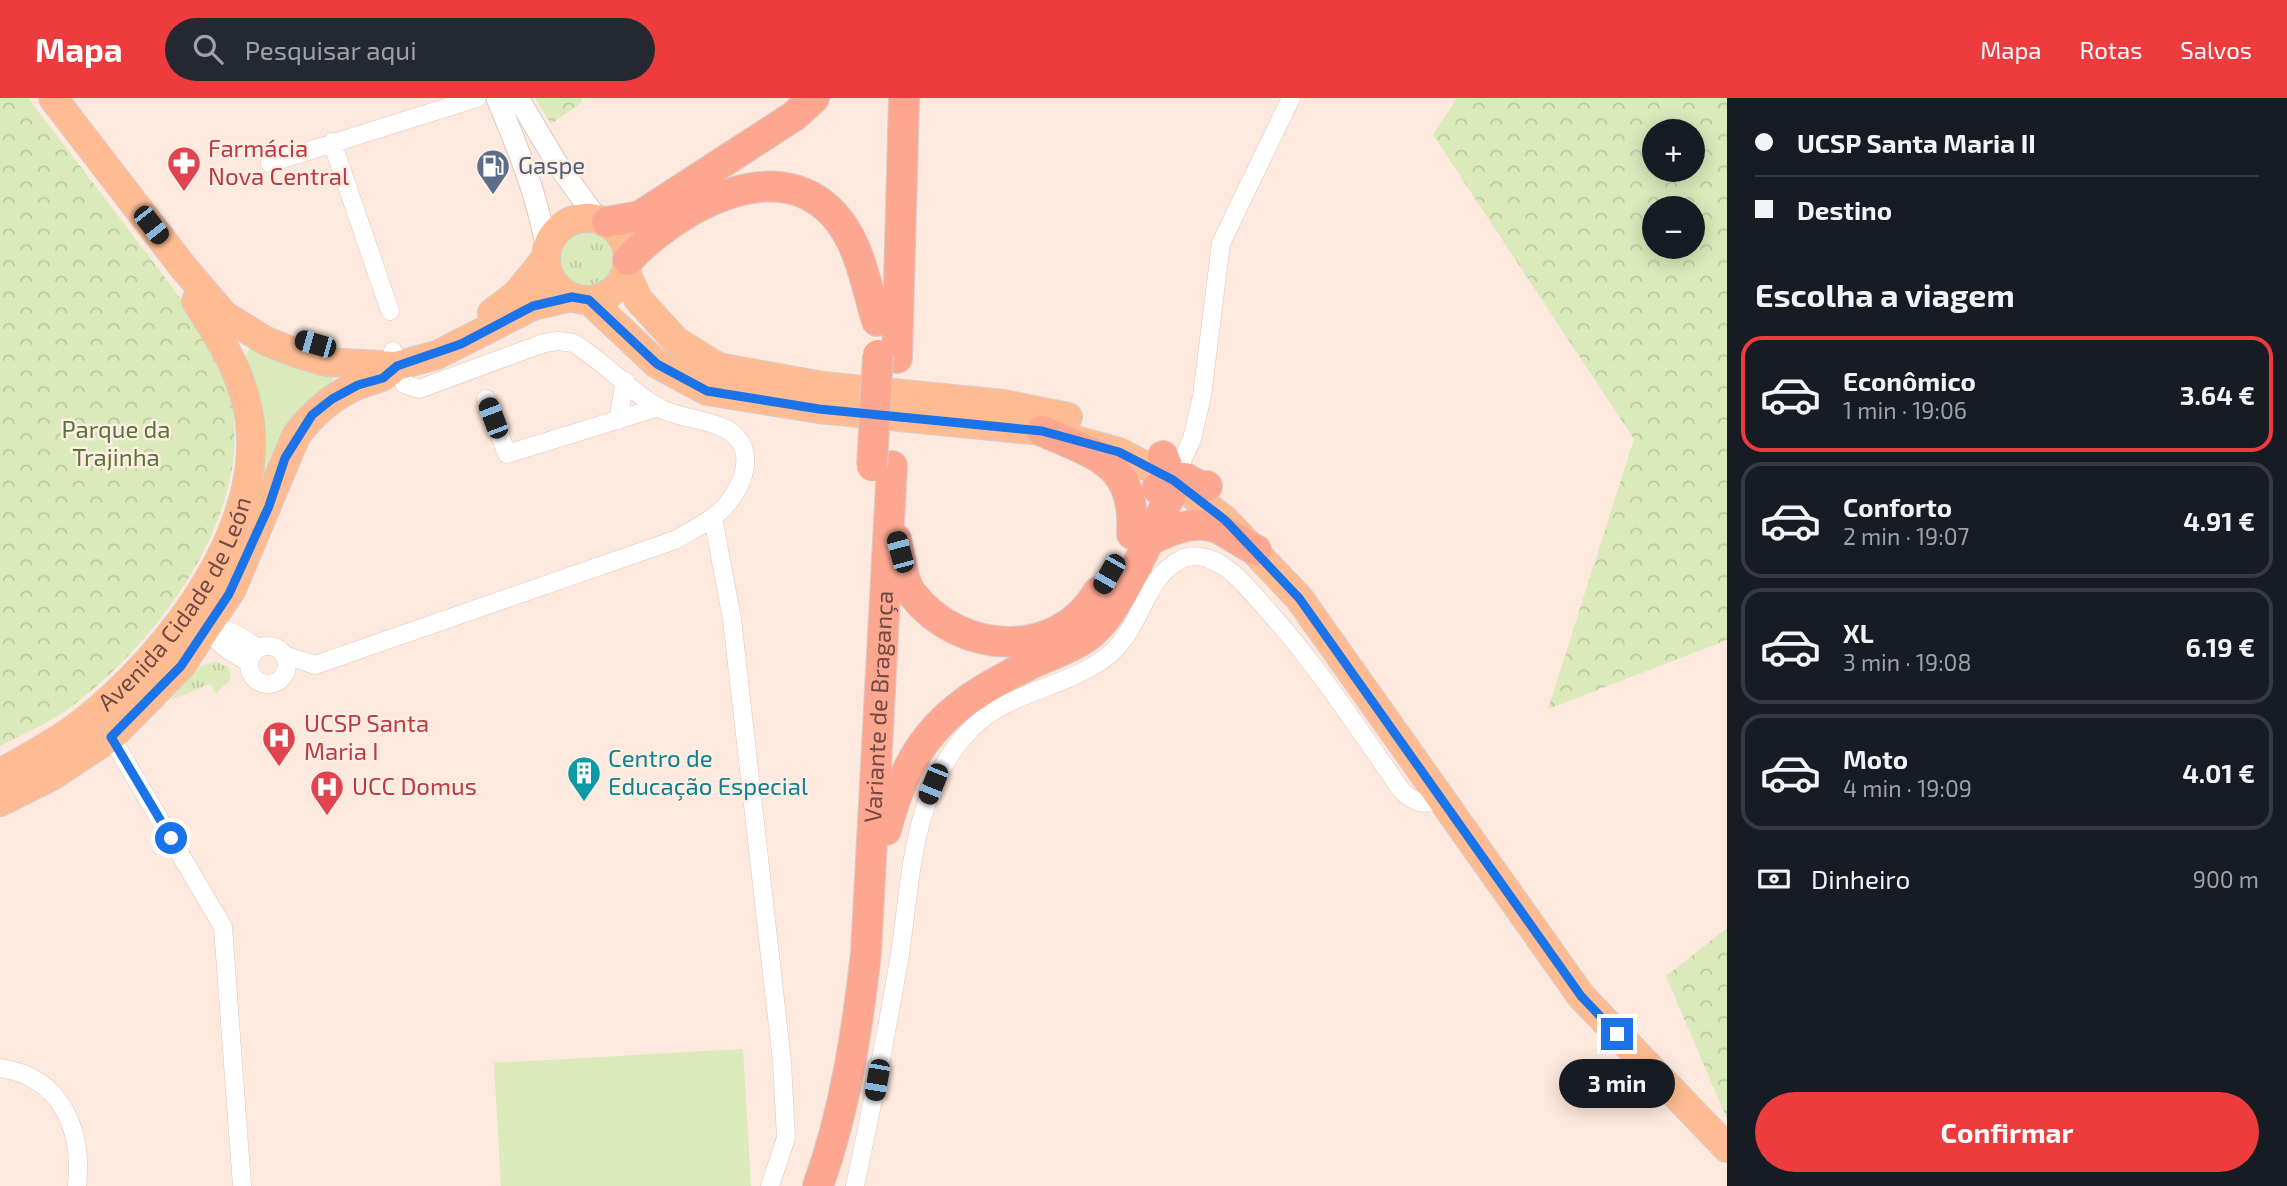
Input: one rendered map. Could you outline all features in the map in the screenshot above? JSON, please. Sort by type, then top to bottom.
[{"type":"highway","points":[[602,220],[640,216],[794,116],[814,98]]},
{"type":"highway","name":"Variante de Bragança","points":[[885,98],[877,321],[888,356]]},
{"type":"highway","name":"Variante de Bragança","points":[[801,1186],[825,1106],[848,951],[882,466],[904,98]]},
{"type":"highway","points":[[627,266],[646,241],[684,214],[726,195],[757,186],[788,189],[819,201],[839,221],[854,246],[877,321]]},
{"type":"highway","points":[[1042,431],[1095,454],[1116,471],[1129,490],[1140,538]]},
{"type":"highway","name":"Variante de Bragança","points":[[818,1186],[841,1109],[859,1018],[873,874],[888,512],[882,466]]},
{"type":"highway","points":[[873,874],[884,864],[886,831],[895,796],[915,754],[947,713],[984,687],[1072,647],[1100,625],[1140,538],[1158,486],[1172,467],[1199,486],[1207,486]]},
{"type":"highway","points":[[888,512],[911,593],[941,625],[985,642],[1038,639],[1086,613],[1140,538],[1180,527],[1198,526],[1217,528],[1256,550]]},
{"type":"main road","points":[[53,98],[183,267],[225,315],[265,332]]},
{"type":"main road","points":[[71,98],[221,293],[265,332],[296,353],[395,358],[437,355],[533,306],[611,292],[627,266]]},
{"type":"main road","points":[[395,358],[446,339],[493,312],[517,294],[547,255],[560,228],[584,218],[602,220],[623,238],[627,266],[638,299],[676,341],[718,367],[822,386],[1003,404],[1063,416],[1122,435],[1172,467],[1256,550],[1299,598],[1381,711],[1440,801],[1581,996],[1727,1148]]},
{"type":"main road","points":[[547,255],[553,282],[580,298],[657,364],[707,391],[819,409],[1042,431],[1172,467]]},
{"type":"main road","name":"Avenida Cidade de León","points":[[0,773],[82,723],[172,637],[206,584],[232,529],[251,460],[247,404],[237,372],[183,279],[183,267]]},
{"type":"main road","points":[[237,372],[246,344],[265,332]]},
{"type":"main road","points":[[332,356],[338,380],[332,399]]},
{"type":"main road","name":"Avenida Cidade de León","points":[[0,803],[51,776],[111,737],[188,655],[229,594],[269,506],[285,458],[296,436],[312,415],[332,399],[358,385],[383,378],[395,358]]},
{"type":"main road","points":[[1207,486],[1234,505],[1269,539],[1310,591],[1389,706],[1440,801]]},
{"type":"street","points":[[270,163],[477,98]]},
{"type":"street","points":[[497,98],[533,185],[547,255]]},
{"type":"street","points":[[518,98],[572,185],[602,220]]},
{"type":"street","points":[[1172,467],[1192,439],[1202,396],[1220,243],[1291,98]]},
{"type":"street","points":[[512,133],[528,136],[552,173],[572,185]]},
{"type":"street","points":[[332,142],[390,311]]},
{"type":"street","points":[[229,594],[232,621],[253,656],[251,674],[259,682],[275,683],[285,674],[306,671],[311,664],[675,540],[713,517],[734,497],[744,471],[746,452],[737,438],[725,429],[659,407],[580,348],[558,341],[419,389],[404,384],[395,358]]},
{"type":"street","points":[[618,420],[625,381]]},
{"type":"street","points":[[486,400],[506,454],[659,407]]},
{"type":"street","points":[[226,650],[208,627],[204,617],[207,601],[234,552],[254,494],[251,460]]},
{"type":"street","points":[[713,517],[732,619],[782,1062],[786,1138],[770,1186]]},
{"type":"street","points":[[855,1186],[899,958],[917,835],[938,771],[972,728],[990,713],[1008,701],[1090,669],[1110,654],[1139,618],[1154,584],[1166,568],[1183,558],[1199,556],[1230,570],[1313,664],[1402,791],[1412,800],[1423,804],[1440,801]]},
{"type":"street","points":[[111,737],[110,716],[148,679],[151,659],[169,655],[188,634],[208,627],[239,636]]},
{"type":"street","points":[[188,655],[211,649],[253,656],[269,646],[284,655],[311,664]]},
{"type":"street","points":[[284,655],[285,674]]},
{"type":"street","name":"Avenida Cidade de León","points":[[111,737],[223,927],[242,1186]]},
{"type":"street","points":[[0,1068],[39,1082],[65,1111],[79,1148],[77,1186]]},
{"type":"green space","name":"Parque da Trajinha","points":[[0,98],[28,98],[176,292],[217,361],[234,424],[232,471],[218,519],[196,565],[168,609],[135,649],[100,683],[65,711],[0,746]]},
{"type":"green space","points":[[535,98],[582,98],[582,102],[551,124]]},
{"type":"green space","points":[[1457,98],[1727,98],[1727,640],[1548,709],[1634,439],[1433,135]]},
{"type":"green space","points":[[581,226],[593,226],[609,235],[616,245],[616,269],[609,279],[593,288],[581,288],[570,283],[561,274],[556,263],[556,251],[561,240],[570,231]]},
{"type":"green space","points":[[256,346],[333,375],[333,380],[300,409],[284,431],[273,456],[258,508],[260,469],[243,359],[250,348]]},
{"type":"green space","points":[[214,661],[228,667],[231,674],[230,680],[216,693],[210,684],[170,700],[199,667]]},
{"type":"green space","points":[[1727,928],[1727,1119],[1666,976]]},
{"type":"green space","points":[[743,1049],[751,1186],[501,1186],[494,1063]]},
{"type":"place","name":"Farmácia Nova Central","points":[[184,193]]},
{"type":"place","name":"Gaspe","points":[[493,196]]},
{"type":"place","name":"UCSP Santa Maria I","points":[[279,768]]},
{"type":"place","name":"Centro de Educação Especial","points":[[584,803]]},
{"type":"place","name":"UCC Domus","points":[[327,817]]},
{"type":"route","points":[[171,838],[111,737],[181,666],[229,594],[269,506],[285,458],[296,436],[312,415],[332,399],[358,385],[383,378],[397,366],[437,355],[533,306],[572,297],[589,300],[657,364],[707,391],[819,409],[1042,431],[1081,439],[1119,452],[1173,480],[1225,520],[1299,598],[1381,711],[1440,801],[1581,996],[1617,1034]]}]
